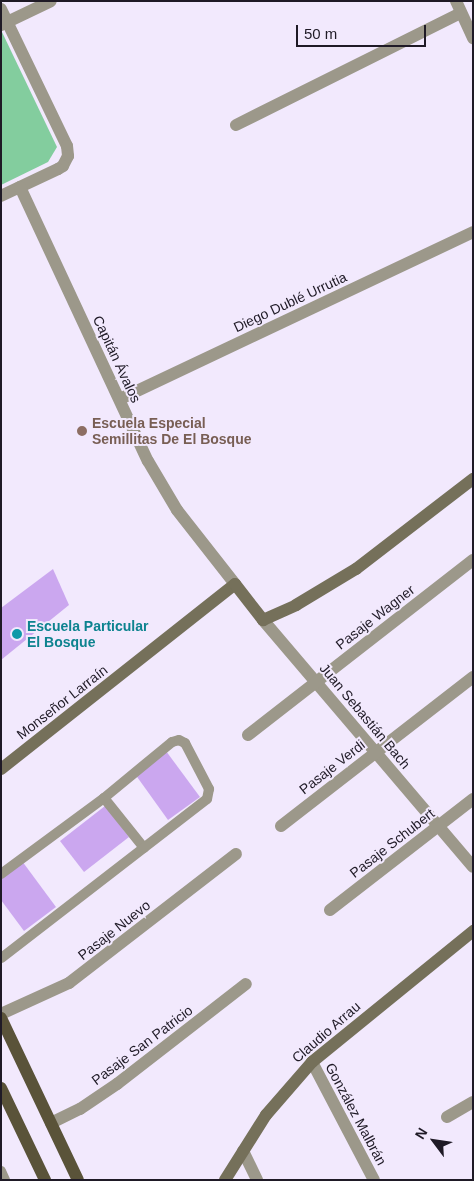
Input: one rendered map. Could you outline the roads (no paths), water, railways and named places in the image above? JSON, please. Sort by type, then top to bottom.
[{"type":"main road","points":[[1,1018],[78,1180]]},
{"type":"main road","points":[[1,1088],[45,1180]]},
{"type":"street","points":[[4,24],[51,1]]},
{"type":"street","points":[[456,1],[473,38]]},
{"type":"street","points":[[1,9],[4,24],[68,151],[63,166],[1,196]]},
{"type":"street","points":[[236,126],[461,13]]},
{"type":"street","name":"Capitán Ávalos","points":[[20,187],[162,486],[189,526],[235,584]]},
{"type":"street","name":"Diego Dublé Urrutia","points":[[120,399],[473,232]]},
{"type":"street","points":[[264,620],[296,605],[356,569],[473,479]]},
{"type":"street","name":"Pasaje Wagner","points":[[248,735],[473,560]]},
{"type":"street","name":"Juan Sebastián Bach","points":[[235,584],[473,867]]},
{"type":"street","name":"Monseñor Larraín","points":[[1,769],[235,584]]},
{"type":"street","name":"Pasaje Verdi","points":[[281,826],[473,677]]},
{"type":"street","name":"Pasaje Schubert","points":[[330,910],[473,799]]},
{"type":"street","name":"Pasaje Nuevo","points":[[1,1014],[69,983],[236,854]]},
{"type":"street","name":"Claudio Arrau","points":[[225,1180],[266,1115],[312,1062],[473,932]]},
{"type":"street","name":"Pasaje San Patricio","points":[[51,1123],[80,1109],[117,1084],[246,984]]},
{"type":"street","name":"González Malbrán","points":[[312,1062],[374,1180]]},
{"type":"street","points":[[447,1117],[473,1102]]},
{"type":"street","points":[[243,1152],[257,1180]]},
{"type":"lane","points":[[1,874],[104,798],[172,742],[179,740],[185,743],[209,789],[209,796],[1,958]]},
{"type":"lane","points":[[104,798],[144,848]]},
{"type":"lane","points":[[1,1171],[5,1180]]},
{"type":"place","name":"Escuela Especial Semillitas De El Bosque","points":[[82,431]]},
{"type":"place","name":"Escuela Particular El Bosque","points":[[17,634]]}]
